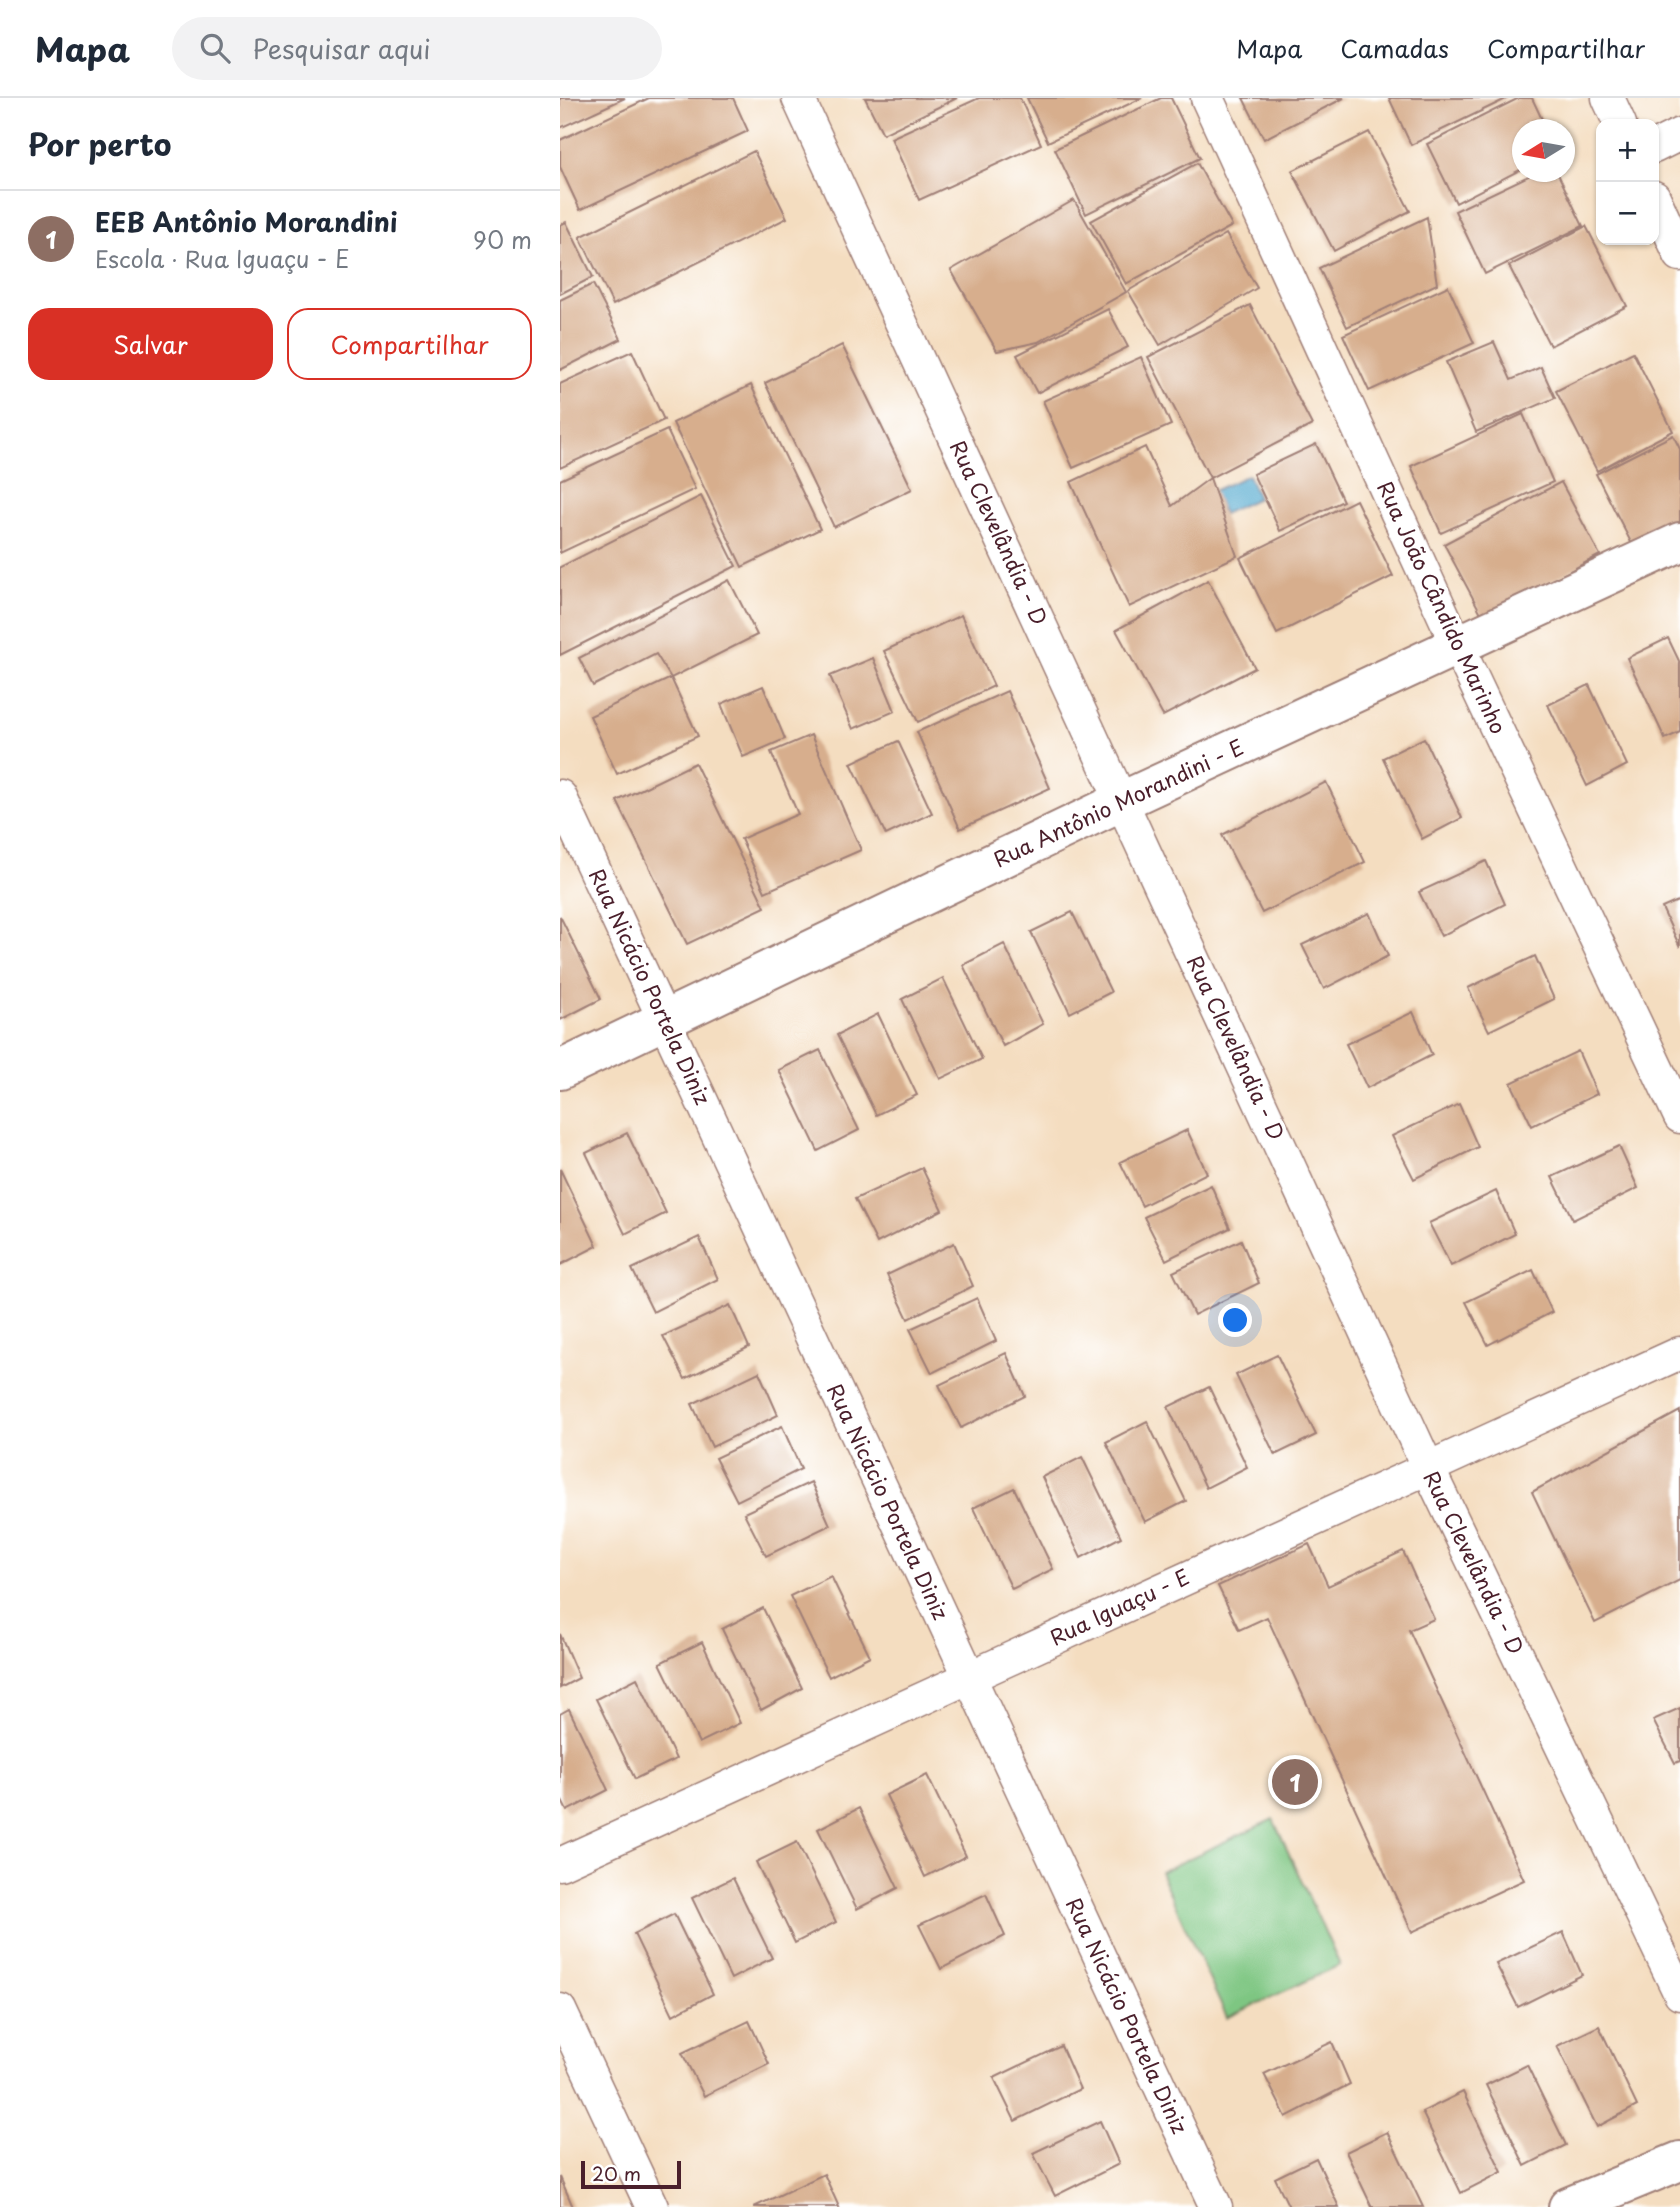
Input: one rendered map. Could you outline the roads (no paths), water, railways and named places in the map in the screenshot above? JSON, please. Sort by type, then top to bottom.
[{"type":"street","name":"Rua Clevelândia - D","points":[[798,98],[1428,1468],[1680,1994]]},
{"type":"street","name":"Rua João Cândido Marinho","points":[[1207,98],[1458,647],[1680,1116]]},
{"type":"street","points":[[1608,98],[1618,119]]},
{"type":"street","points":[[1659,144],[1680,134]]},
{"type":"street","points":[[1659,208],[1680,256]]},
{"type":"street","name":"Rua Antônio Morandini - E","points":[[560,1070],[1122,801],[1680,542]]},
{"type":"street","name":"Rua Nicácio Portela Diniz","points":[[560,796],[1216,2207]]},
{"type":"street","name":"Rua Iguaçu - E","points":[[560,1864],[1680,1353]]},
{"type":"street","points":[[560,2010],[652,2207]]},
{"type":"street","points":[[1569,2207],[1680,2161]]},
{"type":"water","points":[[1248,475],[1258,498],[1223,514],[1213,491]]},
{"type":"place","name":"EEB Antônio Morandini","points":[[1295,1782]]}]
